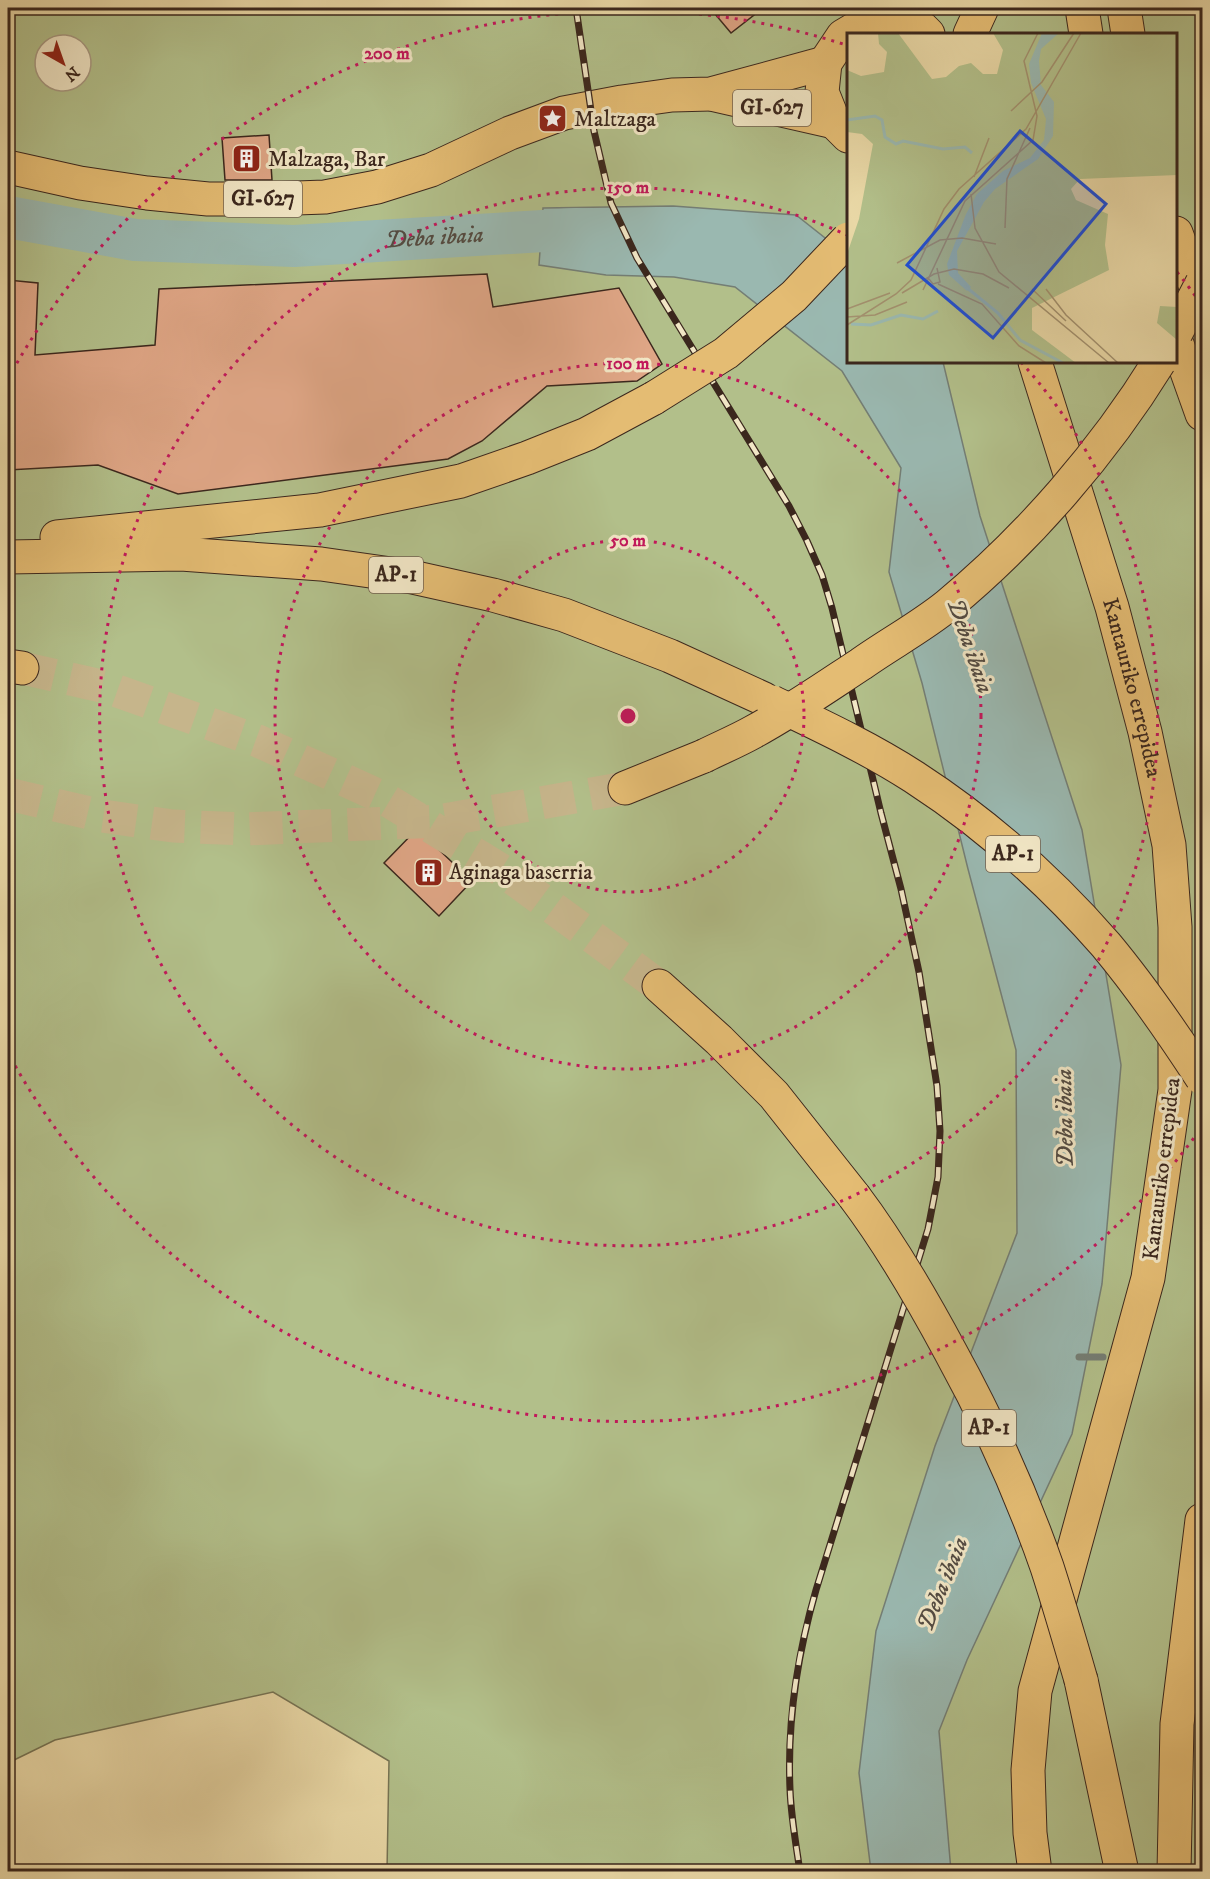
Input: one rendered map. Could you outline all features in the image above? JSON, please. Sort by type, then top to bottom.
[{"type":"main road","points":[[926,8],[933,33]]},
{"type":"main road","points":[[970,33],[982,8]]},
{"type":"main road","points":[[1082,8],[1086,33]]},
{"type":"main road","points":[[1124,8],[1128,33]]},
{"type":"main road","points":[[841,129],[822,92],[825,63],[843,36],[867,15],[893,19],[922,28],[927,33]]},
{"type":"main road","name":"GI-627","points":[[8,167],[80,183],[208,199],[325,197],[377,187],[431,170],[510,133],[564,113],[672,95],[711,94],[825,63]]},
{"type":"main road","name":"GI-627","points":[[711,94],[841,129]]},
{"type":"main road","points":[[1177,235],[1203,303]]},
{"type":"main road","points":[[8,543],[132,528],[320,510],[450,483],[527,458],[587,434],[654,398],[726,352],[794,297],[847,241]]},
{"type":"main road","points":[[1177,331],[1203,283]]},
{"type":"main road","points":[[1177,344],[1203,414]]},
{"type":"main road","name":"Kantauriko errepidea","points":[[1035,363],[1112,608],[1145,732],[1169,845],[1175,927],[1175,1090],[1148,1278],[1035,1690],[1028,1770],[1030,1833],[1035,1872]]},
{"type":"main road","points":[[625,788],[704,756],[753,732],[813,696],[946,606],[1009,549],[1064,490],[1111,434],[1158,363]]},
{"type":"main road","name":"AP-1","points":[[8,557],[181,554],[321,564],[412,577],[493,595],[564,615],[670,656],[838,734],[913,776],[972,818],[1035,872],[1106,945],[1151,1003],[1203,1078]]},
{"type":"main road","name":"AP-1","points":[[659,986],[719,1040],[774,1095],[854,1196],[882,1233],[918,1290],[976,1398],[1018,1490],[1043,1556],[1081,1680],[1122,1872]]},
{"type":"main road","points":[[1174,1872],[1177,1724],[1203,1520]]},
{"type":"green space","points":[[8,8],[1202,8],[1202,1871],[387,1871],[389,1761],[273,1692],[55,1740],[8,1763]]},
{"type":"water","points":[[673,206],[796,215],[847,255],[847,363],[943,363],[980,516],[1082,830],[1121,1065],[1102,1284],[1072,1434],[967,1660],[939,1731],[951,1871],[871,1871],[859,1773],[876,1631],[935,1446],[1017,1233],[1016,1050],[922,683],[889,572],[901,468],[842,371],[735,287],[674,277],[606,275],[539,265],[543,208]]},
{"type":"building","points":[[710,8],[763,8],[731,33]]},
{"type":"building","name":"Malzaga, Bar","points":[[269,135],[272,180],[225,180],[222,138]]},
{"type":"building","points":[[487,274],[493,307],[619,288],[662,364],[637,381],[547,386],[482,441],[448,459],[178,494],[98,465],[8,470],[8,280],[38,283],[35,355],[155,345],[159,289]]},
{"type":"building","name":"Aginaga baserria","points":[[417,829],[472,881],[439,916],[384,863]]},
{"type":"waterway","name":"Deba ibaia","points":[[8,217],[135,240],[294,246],[577,229],[598,230]]},
{"type":"waterway","points":[[1079,1357],[1103,1357]]},
{"type":"tunnel","points":[[22,668],[106,687],[258,741],[382,797],[503,871],[659,986]]},
{"type":"tunnel","points":[[8,794],[102,816],[173,826],[245,829],[439,821],[625,788]]},
{"type":"railway","points":[[576,8],[594,131],[611,203],[637,258],[789,506],[822,575],[901,889],[919,972],[937,1086],[940,1131],[938,1177],[928,1229],[816,1590],[799,1664],[792,1713],[789,1763],[791,1810],[800,1872]]},
{"type":"place","name":"Maltzaga","points":[[553,119]]},
{"type":"place","name":"Malzaga, Bar","points":[[247,159]]},
{"type":"place","name":"Aginaga baserria","points":[[428,872]]}]
